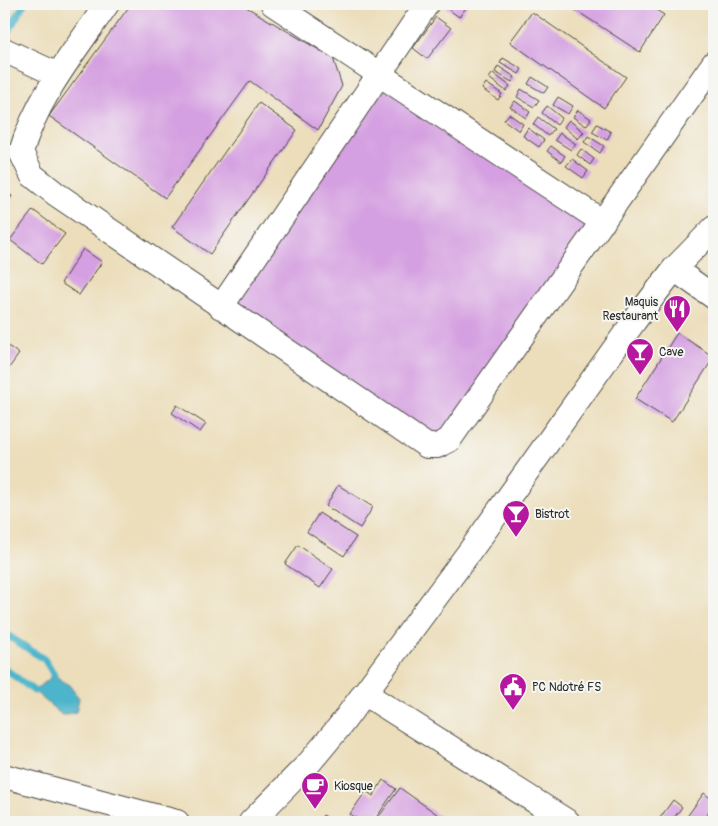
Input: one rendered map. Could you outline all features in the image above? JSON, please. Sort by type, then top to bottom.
[{"type":"street","points":[[107,4],[58,75],[28,127],[21,152],[32,175],[56,194],[221,308],[427,446],[437,446],[449,440],[714,63]]},
{"type":"street","points":[[273,4],[380,73],[602,222]]},
{"type":"street","points":[[221,308],[427,4]]},
{"type":"street","points":[[4,50],[58,75]]},
{"type":"street","points":[[252,822],[310,762],[364,693],[674,269],[714,228]]},
{"type":"street","points":[[674,269],[714,298]]},
{"type":"street","points":[[364,693],[568,822]]},
{"type":"street","points":[[4,776],[177,822]]},
{"type":"water","points":[[54,675],[69,685],[79,698],[76,712],[62,715],[34,691]]},
{"type":"building","points":[[131,4],[241,4],[333,58],[342,86],[318,130],[250,81],[165,198],[49,116]]},
{"type":"building","points":[[441,4],[469,4],[459,17]]},
{"type":"building","points":[[566,4],[647,4],[664,15],[640,52]]},
{"type":"building","points":[[532,12],[626,77],[604,108],[510,42]]},
{"type":"building","points":[[436,17],[451,28],[427,59],[413,48]]},
{"type":"building","points":[[503,58],[522,69],[519,74],[500,63]]},
{"type":"building","points":[[498,66],[515,77],[512,82],[495,72]]},
{"type":"building","points":[[380,73],[603,222],[437,446],[221,307]]},
{"type":"building","points":[[493,73],[510,86],[506,91],[489,78]]},
{"type":"building","points":[[532,77],[548,87],[544,93],[528,84]]},
{"type":"building","points":[[486,83],[502,94],[498,100],[482,89]]},
{"type":"building","points":[[521,89],[539,100],[534,107],[517,97]]},
{"type":"building","points":[[558,97],[573,106],[568,114],[553,105]]},
{"type":"building","points":[[515,101],[530,112],[526,118],[510,107]]},
{"type":"building","points":[[259,103],[297,130],[210,254],[172,227]]},
{"type":"building","points":[[547,106],[562,118],[557,125],[542,113]]},
{"type":"building","points":[[578,110],[591,119],[586,126],[573,117]]},
{"type":"building","points":[[509,114],[523,124],[519,131],[504,120]]},
{"type":"building","points":[[538,117],[554,129],[548,136],[533,124]]},
{"type":"building","points":[[569,120],[584,132],[578,139],[564,127]]},
{"type":"building","points":[[597,124],[611,132],[607,140],[592,132]]},
{"type":"building","points":[[528,128],[544,140],[539,147],[523,136]]},
{"type":"building","points":[[560,133],[576,144],[571,150],[555,140]]},
{"type":"building","points":[[588,136],[604,146],[600,153],[584,142]]},
{"type":"building","points":[[551,146],[565,156],[561,162],[547,151]]},
{"type":"building","points":[[581,149],[594,159],[590,165],[577,155]]},
{"type":"building","points":[[572,159],[588,171],[583,178],[566,166]]},
{"type":"building","points":[[4,190],[12,196],[4,208]]},
{"type":"building","points":[[33,210],[65,234],[42,264],[10,240]]},
{"type":"building","points":[[83,249],[102,262],[79,295],[61,283]]},
{"type":"building","points":[[677,333],[714,357],[672,422],[635,399]]},
{"type":"building","points":[[4,343],[19,354],[6,372],[4,370]]},
{"type":"building","points":[[177,405],[206,424],[200,432],[172,413]]},
{"type":"building","points":[[338,485],[373,507],[360,528],[326,506]]},
{"type":"building","points":[[319,513],[356,537],[344,556],[307,532]]},
{"type":"building","points":[[298,545],[333,569],[320,588],[285,564]]},
{"type":"building","points":[[383,780],[396,789],[373,822],[363,822],[350,814],[366,791],[373,796]]},
{"type":"building","points":[[400,788],[448,822],[382,822],[377,819]]},
{"type":"building","points":[[704,793],[714,801],[714,805],[702,822],[683,822]]},
{"type":"building","points":[[673,800],[682,807],[671,822],[657,822]]},
{"type":"building","points":[[323,815],[335,822],[319,822]]},
{"type":"waterway","points":[[4,39],[24,4]]},
{"type":"waterway","points":[[4,633],[44,659],[54,675]]},
{"type":"waterway","points":[[4,668],[34,691]]},
{"type":"place","name":"Maquis Restaurant","points":[[677,333]]},
{"type":"place","name":"Cave","points":[[640,376]]},
{"type":"place","name":"Bistrot","points":[[516,538]]},
{"type":"place","name":"PC Ndotré FS","points":[[513,711]]},
{"type":"place","name":"Kiosque","points":[[315,810]]}]
